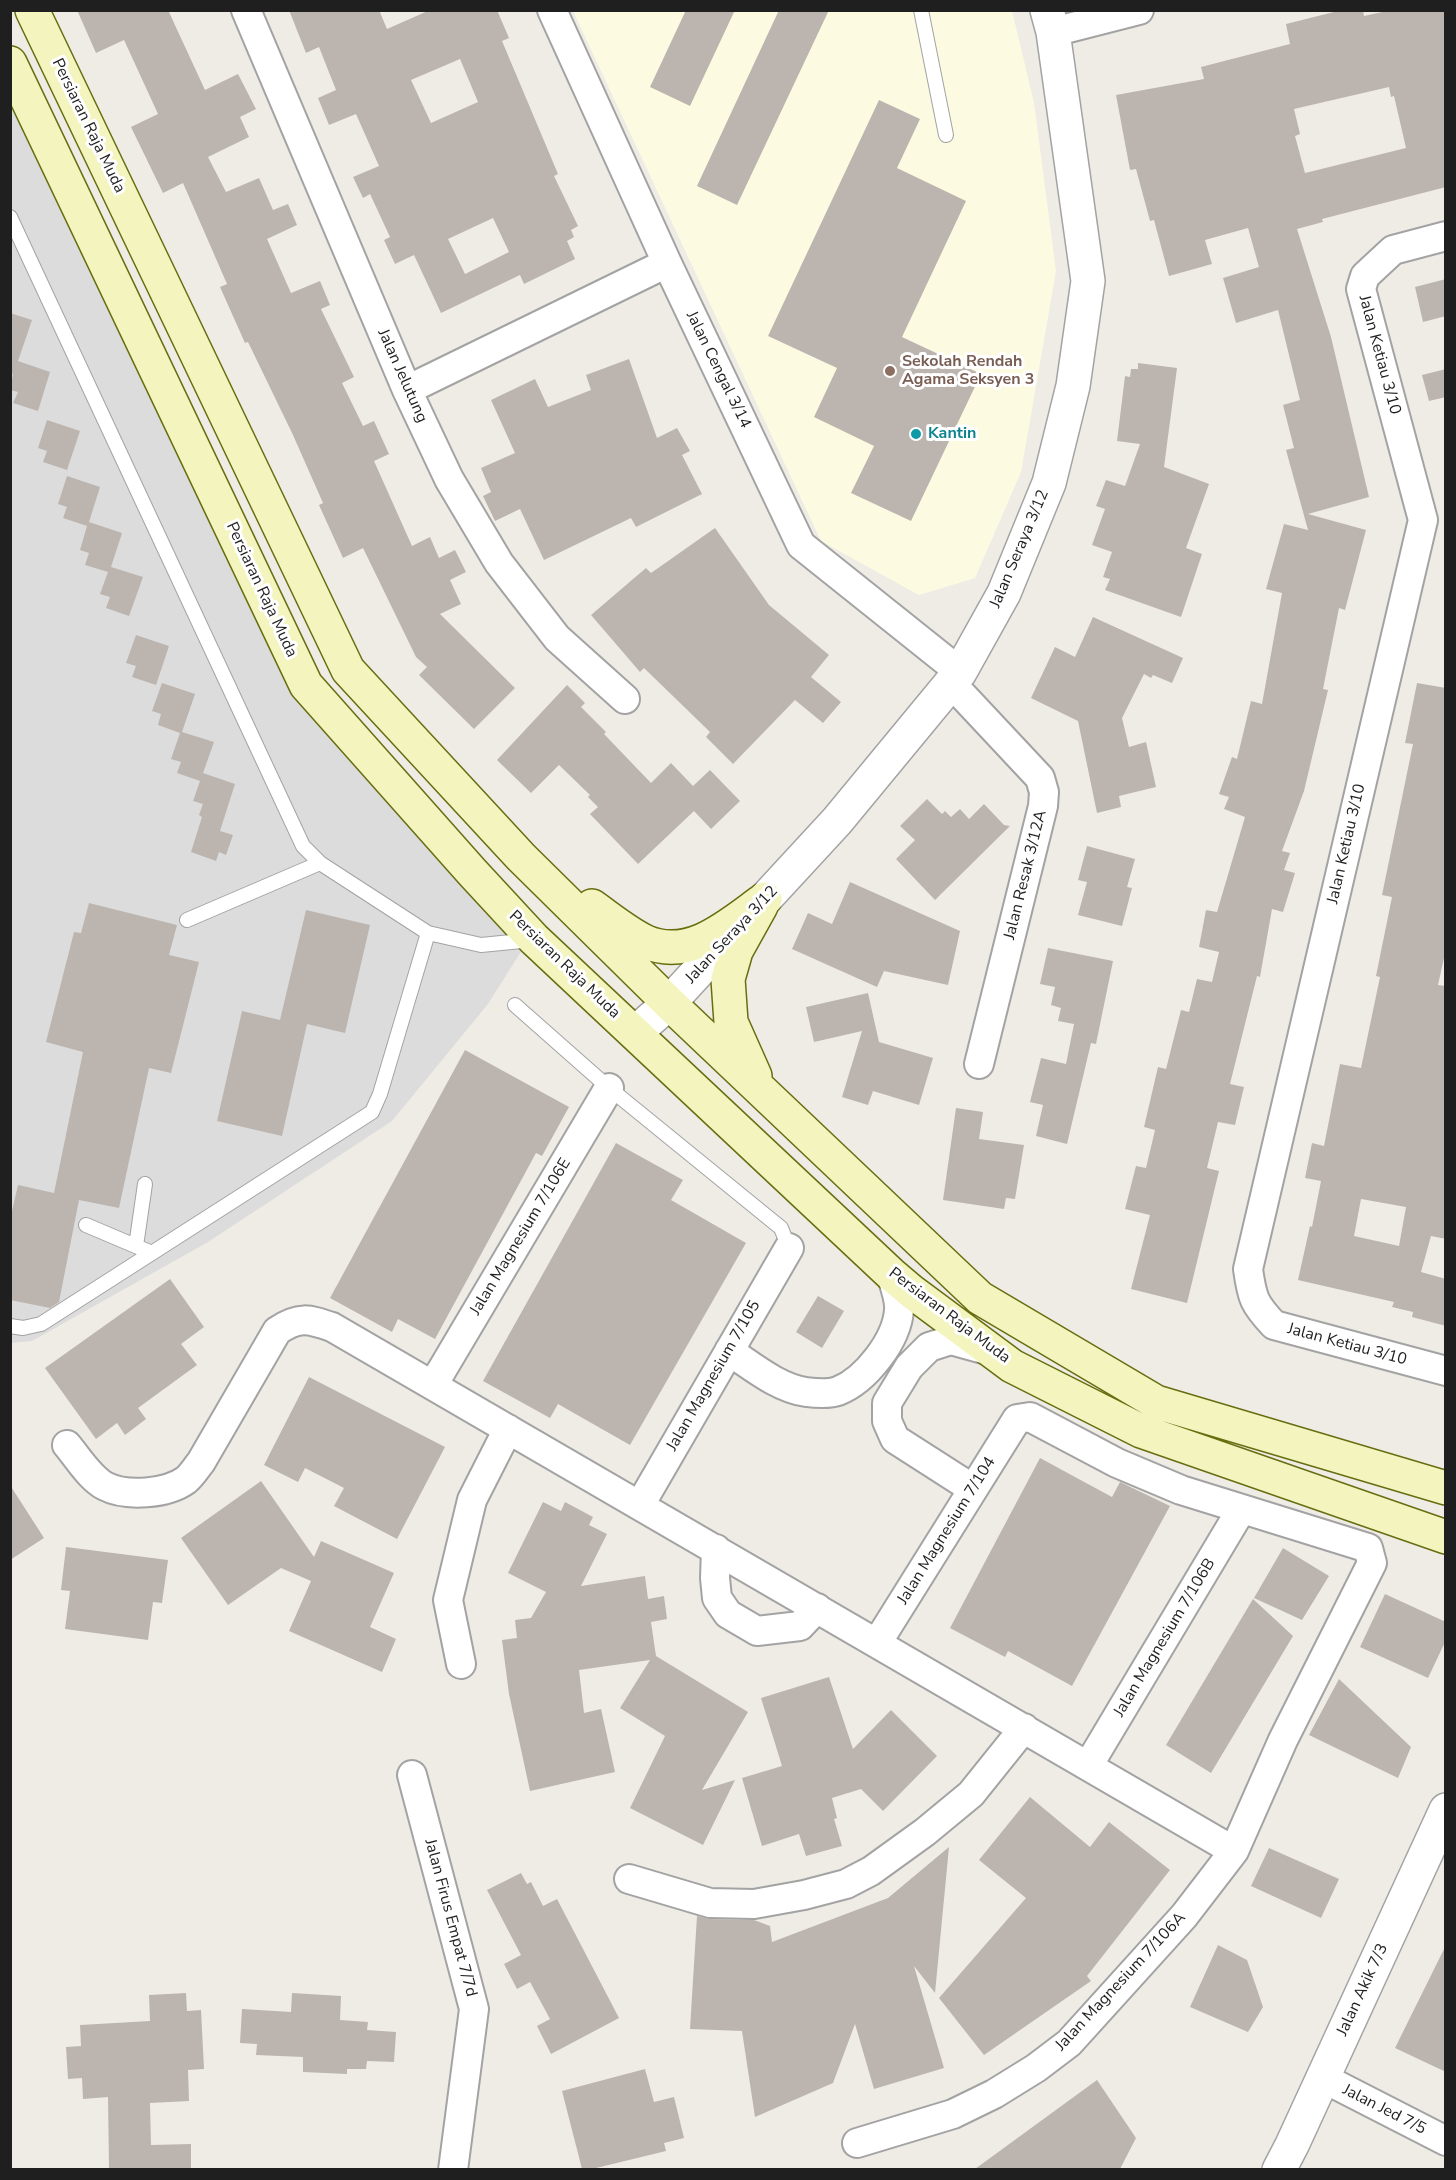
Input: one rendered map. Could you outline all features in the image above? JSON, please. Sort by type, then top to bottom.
[{"type":"main road","name":"Persiaran Raja Muda","points":[[32,10],[348,670],[521,857],[669,1003],[980,1298],[1156,1402],[1446,1488]]},
{"type":"main road","name":"Persiaran Raja Muda","points":[[10,63],[306,685],[472,873],[534,939],[891,1274],[1012,1366],[1141,1431],[1446,1537]]},
{"type":"main road","points":[[521,857],[644,941],[665,948],[684,947],[708,939],[765,899]]},
{"type":"main road","points":[[762,1091],[731,1022],[728,979],[736,951],[765,899]]},
{"type":"street","name":"Jalan Jelutung","points":[[246,10],[407,390],[449,479],[499,563],[557,638],[625,699]]},
{"type":"street","name":"Jalan Cengal 3/14","points":[[552,10],[667,263],[801,544],[955,677]]},
{"type":"street","points":[[1050,21],[1139,10]]},
{"type":"street","name":"Jalan Seraya 3/12","points":[[634,1033],[669,1003],[837,821],[955,677],[1004,593],[1049,483],[1073,386],[1088,281],[1050,21]]},
{"type":"street","name":"Jalan Ketiau 3/10","points":[[1446,236],[1393,250],[1365,276],[1361,289],[1423,520],[1248,1269],[1252,1294],[1259,1309],[1274,1325],[1446,1371]]},
{"type":"street","points":[[407,390],[667,263]]},
{"type":"street","name":"Jalan Resak 3/12A","points":[[955,677],[1040,778],[1044,792],[1043,806],[979,1064]]},
{"type":"street","name":"Jalan Magnesium 7/106E","points":[[433,1385],[609,1088]]},
{"type":"street","name":"Jalan Magnesium 7/105","points":[[640,1505],[789,1248]]},
{"type":"street","points":[[729,1351],[780,1383],[805,1392],[836,1392],[858,1380],[892,1336],[899,1308],[891,1274]]},
{"type":"street","points":[[67,1445],[87,1470],[104,1486],[122,1492],[160,1491],[178,1485],[188,1478],[201,1462],[277,1331],[290,1322],[309,1319],[332,1327],[1233,1851]]},
{"type":"street","points":[[973,1489],[895,1439],[887,1421],[887,1403],[909,1367],[929,1347],[951,1340],[993,1352]]},
{"type":"street","name":"Jalan Magnesium 7/104","points":[[877,1643],[1017,1419],[1030,1417],[1117,1463],[1181,1490],[1241,1510]]},
{"type":"street","points":[[462,1664],[448,1600],[472,1500],[508,1429]]},
{"type":"street","name":"Jalan Magnesium 7/106B","points":[[1088,1766],[1241,1510]]},
{"type":"street","name":"Jalan Magnesium 7/106A","points":[[857,2143],[953,2114],[994,2094],[1045,2062],[1069,2043],[1184,1916],[1233,1851],[1283,1740],[1372,1563],[1368,1548],[1241,1510]]},
{"type":"street","points":[[716,1549],[717,1598],[728,1614],[757,1631],[800,1626],[817,1608]]},
{"type":"street","points":[[629,1879],[710,1903],[732,1904],[754,1904],[804,1895],[846,1884],[880,1864],[925,1832],[971,1794],[1024,1728]]},
{"type":"street","name":"Jalan Firus Empat 7/7d","points":[[412,1775],[474,2009],[453,2169]]},
{"type":"street","name":"Jalan Akik 7/3","points":[[1279,2169],[1293,2145],[1446,1810]]},
{"type":"street","name":"Jalan Jed 7/5","points":[[1323,2078],[1446,2141]]},
{"type":"lane","points":[[921,10],[946,135]]},
{"type":"lane","points":[[10,217],[303,846],[320,863],[428,933],[481,945],[534,939]]},
{"type":"lane","points":[[187,920],[320,863]]},
{"type":"lane","points":[[10,1326],[22,1328],[41,1324],[372,1112],[380,1094],[428,933]]},
{"type":"lane","points":[[515,1005],[609,1088],[780,1228],[789,1248]]},
{"type":"lane","points":[[136,1246],[145,1184]]},
{"type":"lane","points":[[86,1225],[152,1253]]},
{"type":"shaded area","name":"Sekolah Rendah Agama Seksyen 3","points":[[573,11],[1012,11],[1034,103],[1056,271],[1021,472],[975,578],[919,595],[821,541]]},
{"type":"shaded area","points":[[11,85],[233,560],[524,947],[488,1004],[392,1121],[208,1242],[32,1341],[11,1343]]},
{"type":"building","points":[[77,10],[168,10],[205,90],[238,74],[256,109],[240,117],[249,137],[208,157],[226,192],[259,178],[273,210],[288,204],[297,225],[267,239],[291,293],[320,281],[330,305],[321,309],[354,377],[342,383],[363,426],[374,421],[389,454],[374,461],[412,546],[430,537],[439,558],[455,550],[466,572],[450,580],[461,604],[440,614],[515,688],[474,729],[419,675],[427,667],[416,657],[363,548],[343,558],[319,505],[323,503],[293,435],[248,342],[245,343],[220,287],[227,284],[183,183],[163,193],[131,127],[158,114],[124,40],[96,53]]},
{"type":"building","points":[[289,10],[379,10],[387,29],[430,10],[497,10],[509,38],[502,41],[558,174],[554,176],[578,226],[571,230],[574,237],[567,241],[575,259],[524,284],[520,275],[441,313],[414,255],[395,264],[384,240],[390,237],[370,194],[363,198],[353,177],[379,166],[356,114],[329,125],[318,98],[336,90],[319,47],[306,53]],"holes":[[[460,59],[478,102],[431,123],[411,80]],[[493,218],[509,252],[465,274],[448,239]]]},
{"type":"building","points":[[686,10],[735,10],[690,106],[650,87]]},
{"type":"building","points":[[779,10],[829,10],[737,205],[697,186]]},
{"type":"building","points":[[1342,10],[1363,10],[1364,16],[1391,10],[1446,10],[1446,187],[1322,219],[1323,222],[1297,229],[1331,337],[1369,497],[1308,514],[1366,530],[1345,610],[1339,608],[1323,689],[1328,690],[1304,791],[1282,851],[1290,853],[1284,870],[1295,873],[1283,912],[1272,909],[1260,977],[1257,976],[1230,1084],[1244,1087],[1235,1125],[1218,1122],[1207,1168],[1219,1171],[1187,1303],[1131,1289],[1150,1215],[1125,1209],[1136,1166],[1146,1168],[1155,1130],[1144,1127],[1158,1067],[1166,1069],[1181,1010],[1189,1012],[1197,979],[1212,982],[1219,952],[1199,947],[1206,910],[1217,912],[1245,817],[1224,809],[1229,797],[1219,794],[1232,757],[1237,759],[1251,701],[1262,704],[1282,593],[1266,589],[1284,524],[1308,530],[1286,450],[1294,448],[1283,405],[1300,400],[1278,310],[1236,323],[1223,278],[1259,267],[1248,228],[1205,240],[1212,264],[1169,276],[1154,220],[1150,221],[1136,169],[1130,170],[1116,95],[1204,79],[1201,67],[1290,44],[1286,24]],"holes":[[[1389,87],[1391,97],[1394,96],[1406,148],[1305,173],[1295,136],[1300,134],[1294,109]]]},
{"type":"building","points":[[879,100],[920,119],[897,168],[966,201],[902,337],[981,374],[911,521],[851,493],[874,446],[814,417],[837,368],[768,336]]},
{"type":"building","points":[[1446,279],[1446,316],[1423,322],[1415,287]]},
{"type":"building","points":[[10,313],[32,320],[18,361],[50,372],[38,411],[13,403],[18,392],[10,390],[13,374],[10,373]]},
{"type":"building","points":[[629,359],[657,438],[677,428],[690,451],[682,455],[702,494],[636,527],[631,518],[544,560],[520,509],[495,521],[483,496],[491,492],[481,468],[515,453],[491,400],[535,379],[548,407],[591,390],[586,375]]},
{"type":"building","points":[[1138,363],[1177,368],[1164,467],[1209,484],[1186,548],[1202,554],[1181,617],[1105,590],[1110,579],[1103,577],[1112,552],[1092,545],[1105,509],[1096,506],[1106,480],[1125,486],[1140,444],[1117,441],[1125,376],[1130,377],[1131,369],[1138,369]]},
{"type":"building","points":[[1446,369],[1446,397],[1429,401],[1422,375]]},
{"type":"building","points":[[47,420],[80,431],[67,470],[43,462],[47,451],[38,448]]},
{"type":"building","points":[[67,476],[100,487],[89,522],[122,533],[111,567],[143,577],[129,616],[106,608],[110,597],[100,594],[108,572],[85,565],[89,553],[80,550],[87,526],[63,518],[67,507],[58,504]]},
{"type":"building","points":[[715,528],[769,605],[829,655],[811,677],[841,702],[823,723],[795,700],[733,764],[706,737],[710,732],[644,668],[640,672],[591,615],[646,568],[651,573]]},
{"type":"building","points":[[1093,617],[1183,658],[1172,683],[1153,675],[1151,678],[1144,674],[1122,718],[1129,747],[1146,742],[1156,787],[1119,796],[1121,807],[1097,813],[1078,721],[1031,698],[1055,647],[1075,657]]},
{"type":"building","points":[[136,635],[169,646],[156,685],[132,677],[136,666],[126,663]]},
{"type":"building","points":[[162,683],[195,694],[182,732],[214,742],[203,773],[235,784],[220,831],[233,835],[226,855],[219,852],[216,861],[191,852],[202,817],[199,815],[203,804],[193,801],[200,781],[177,773],[181,762],[171,759],[180,733],[158,725],[161,714],[152,711]]},
{"type":"building","points":[[1417,683],[1446,688],[1446,949],[1438,985],[1446,986],[1446,1239],[1431,1236],[1421,1272],[1446,1279],[1446,1326],[1412,1317],[1413,1312],[1392,1307],[1394,1302],[1298,1280],[1321,1181],[1305,1178],[1312,1143],[1324,1146],[1340,1064],[1361,1068],[1380,977],[1376,976],[1392,897],[1382,895],[1413,744],[1405,743]],"holes":[[[1361,1199],[1406,1207],[1399,1246],[1354,1236]]]},
{"type":"building","points":[[567,685],[585,703],[581,707],[606,732],[604,734],[651,783],[671,763],[693,786],[710,770],[740,801],[711,829],[694,811],[638,864],[590,814],[598,807],[588,797],[590,795],[559,765],[531,793],[497,760]]},
{"type":"building","points":[[927,799],[942,814],[945,811],[951,817],[960,809],[969,819],[984,804],[1004,825],[1010,826],[935,900],[896,859],[915,840],[900,826]]},
{"type":"building","points":[[1087,846],[1135,859],[1127,887],[1132,888],[1122,926],[1078,915],[1087,882],[1078,880]]},
{"type":"building","points":[[850,882],[960,931],[948,985],[884,971],[877,987],[792,949],[808,913],[832,924]]},
{"type":"building","points":[[89,903],[177,925],[169,955],[199,962],[171,1073],[149,1068],[119,1208],[79,1200],[59,1302],[50,1308],[10,1300],[10,1220],[18,1185],[54,1193],[83,1052],[46,1042],[74,932],[81,933]]},
{"type":"building","points":[[306,910],[370,925],[345,1033],[307,1024],[282,1136],[217,1121],[242,1011],[280,1020]]},
{"type":"building","points":[[1048,948],[1113,961],[1096,1044],[1091,1043],[1067,1144],[1036,1136],[1043,1105],[1030,1102],[1041,1058],[1066,1064],[1074,1024],[1058,1021],[1061,1008],[1051,1005],[1055,987],[1040,984]]},
{"type":"building","points":[[868,993],[879,1042],[933,1058],[919,1105],[873,1091],[868,1105],[842,1097],[862,1031],[814,1042],[806,1007]]},
{"type":"building","points":[[465,1050],[569,1107],[542,1156],[536,1153],[435,1339],[398,1319],[392,1332],[330,1298]]},
{"type":"building","points":[[956,1108],[983,1112],[979,1139],[1024,1145],[1015,1199],[1006,1198],[1004,1209],[943,1200]]},
{"type":"building","points":[[616,1143],[683,1180],[671,1200],[746,1243],[630,1445],[558,1404],[550,1418],[483,1381]]},
{"type":"building","points":[[170,1279],[204,1327],[181,1344],[197,1365],[138,1408],[146,1419],[125,1435],[117,1423],[96,1439],[45,1368]]},
{"type":"building","points":[[818,1296],[844,1311],[822,1348],[796,1332]]},
{"type":"building","points":[[309,1377],[445,1447],[397,1539],[334,1506],[344,1488],[305,1468],[298,1482],[264,1465]]},
{"type":"building","points":[[1040,1458],[1112,1497],[1120,1482],[1170,1506],[1072,1686],[1008,1651],[1005,1657],[950,1628]]},
{"type":"building","points":[[261,1481],[314,1557],[321,1541],[394,1573],[370,1627],[396,1639],[382,1672],[289,1631],[311,1581],[281,1568],[228,1605],[181,1538]]},
{"type":"building","points":[[10,1485],[44,1538],[10,1560]]},
{"type":"building","points":[[543,1502],[561,1511],[565,1502],[593,1517],[589,1525],[607,1534],[581,1586],[645,1576],[648,1599],[664,1596],[667,1619],[651,1622],[656,1656],[748,1712],[702,1790],[735,1780],[703,1845],[630,1808],[665,1736],[620,1708],[650,1660],[579,1670],[584,1713],[601,1709],[615,1772],[530,1791],[509,1694],[502,1640],[517,1638],[515,1620],[531,1618],[546,1592],[508,1573]]},
{"type":"building","points":[[66,1547],[168,1560],[162,1603],[153,1602],[148,1640],[65,1629],[70,1591],[61,1590]]},
{"type":"building","points":[[1283,1548],[1329,1576],[1302,1620],[1254,1598]]},
{"type":"building","points":[[1385,1594],[1446,1622],[1446,1640],[1428,1678],[1360,1647]]},
{"type":"building","points":[[1253,1599],[1293,1636],[1211,1773],[1166,1745]]},
{"type":"building","points":[[829,1677],[853,1749],[891,1710],[937,1756],[883,1811],[861,1789],[832,1798],[837,1818],[834,1819],[842,1846],[806,1856],[799,1834],[762,1846],[742,1778],[782,1766],[761,1698]]},
{"type":"building","points":[[1339,1679],[1411,1747],[1398,1778],[1309,1735]]},
{"type":"building","points":[[1030,1797],[1090,1847],[1109,1822],[1170,1870],[1087,1976],[1091,1981],[984,2055],[939,1998],[1026,1898],[979,1860]]},
{"type":"building","points":[[949,1847],[935,1993],[914,1966],[944,2068],[874,2089],[855,2024],[833,2083],[755,2117],[742,2031],[690,2029],[697,1916],[709,1919],[754,1920],[770,1926],[772,1942],[888,1898]]},
{"type":"building","points":[[1269,1848],[1339,1879],[1321,1918],[1251,1886]]},
{"type":"building","points":[[521,1873],[527,1884],[531,1882],[543,1906],[557,1899],[619,2018],[551,2054],[537,2026],[550,2019],[530,1982],[517,1989],[504,1964],[521,1955],[487,1890]]},
{"type":"building","points":[[1218,1945],[1247,1960],[1263,2007],[1248,2032],[1190,2007]]},
{"type":"building","points":[[1446,1945],[1446,2072],[1395,2048]]},
{"type":"building","points":[[186,1993],[187,2011],[201,2010],[204,2069],[188,2070],[189,2101],[150,2103],[151,2145],[191,2144],[191,2169],[109,2169],[108,2097],[83,2099],[82,2078],[68,2079],[66,2047],[81,2046],[80,2025],[150,2021],[149,1995]]},
{"type":"building","points":[[292,1993],[341,1996],[340,2020],[368,2022],[367,2030],[396,2032],[394,2062],[367,2061],[366,2069],[347,2069],[347,2074],[303,2072],[303,2057],[256,2055],[257,2044],[240,2043],[242,2009],[291,2012]]},
{"type":"building","points":[[645,2069],[654,2102],[674,2097],[684,2138],[664,2143],[666,2151],[592,2169],[582,2169],[562,2091]]},
{"type":"building","points":[[1097,2080],[1136,2138],[1120,2169],[975,2169]]},
{"type":"place","name":"Sekolah Rendah Agama Seksyen 3","points":[[890,371]]},
{"type":"place","name":"Kantin","points":[[916,434]]}]
